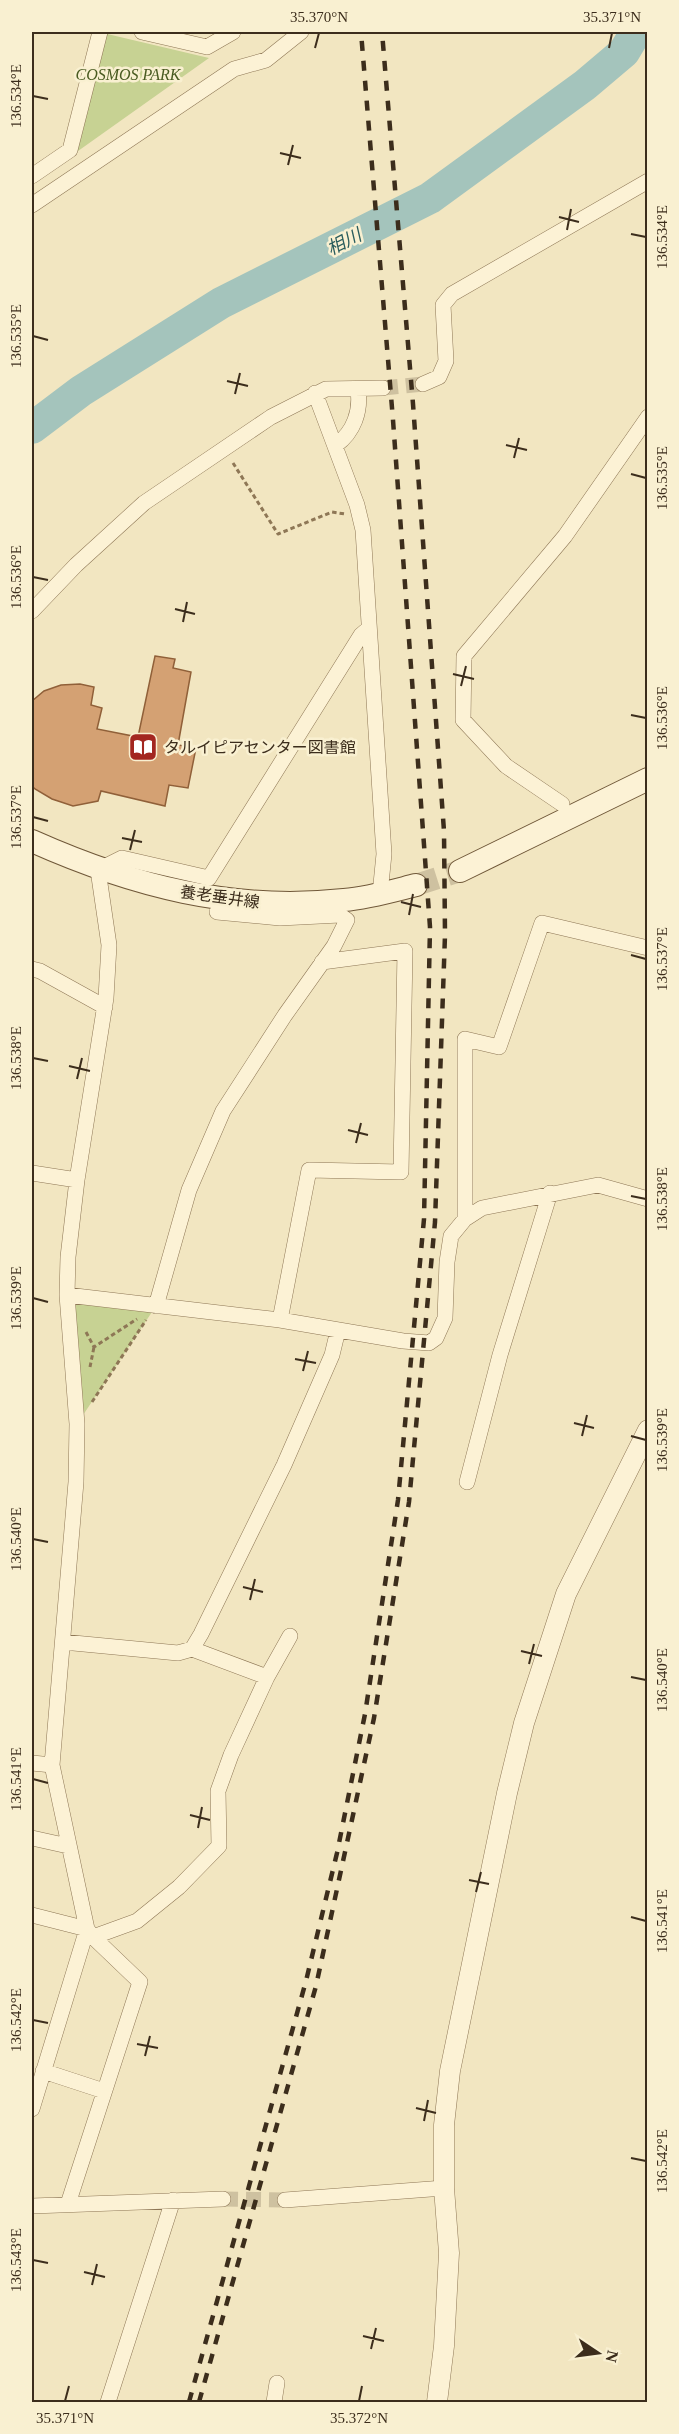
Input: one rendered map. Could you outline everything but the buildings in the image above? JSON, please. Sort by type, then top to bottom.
[{"type":"main road","points":[[460,871],[648,779]]},
{"type":"main road","name":"養老垂井線","points":[[32,841],[98,870],[187,894],[224,900],[303,903],[345,900],[416,885]]},
{"type":"street","points":[[32,176],[70,150],[100,32]]},
{"type":"street","points":[[142,32],[207,47],[233,32]]},
{"type":"street","points":[[32,205],[234,69],[266,60],[301,32]]},
{"type":"street","points":[[423,384],[439,377],[446,361],[443,305],[452,294],[648,181]]},
{"type":"street","points":[[32,611],[76,565],[144,503],[271,417],[327,389],[383,388]]},
{"type":"street","points":[[336,445],[345,438],[361,406],[358,390]]},
{"type":"street","points":[[315,393],[336,445],[363,530],[384,854],[380,894]]},
{"type":"street","points":[[562,804],[506,766],[463,720],[465,656],[565,536],[648,417]]},
{"type":"street","points":[[32,2109],[90,1933],[68,1846],[52,1765],[76,1482],[77,1424],[68,1295],[68,1257],[105,1007],[109,945],[98,870],[122,858],[209,878],[361,635],[368,629]]},
{"type":"street","points":[[156,1306],[189,1190],[223,1111],[242,1079],[334,946],[346,920],[340,915],[280,918],[217,912]]},
{"type":"street","points":[[465,1219],[465,1040],[499,1047],[542,923],[648,948]]},
{"type":"street","points":[[280,1320],[309,1170],[401,1172],[405,951],[322,962]]},
{"type":"street","points":[[32,969],[40,970],[105,1007]]},
{"type":"street","points":[[32,1173],[78,1180]]},
{"type":"street","points":[[68,1295],[280,1320],[403,1341],[429,1343],[436,1338],[445,1318],[447,1262],[452,1236],[465,1219],[482,1208],[598,1185],[648,1199]]},
{"type":"street","points":[[467,1482],[500,1354],[550,1193]]},
{"type":"street","points":[[192,1649],[284,1464],[332,1355],[338,1330]]},
{"type":"street","points":[[437,2403],[444,2346],[449,2253],[444,2188],[444,2125],[450,2071],[507,1793],[524,1723],[566,1594],[648,1430]]},
{"type":"street","points":[[90,1933],[137,1921],[180,1887],[219,1846],[218,1791],[231,1755],[267,1677],[290,1636]]},
{"type":"street","points":[[63,1642],[178,1653],[192,1649],[267,1677]]},
{"type":"street","points":[[32,1763],[52,1765]]},
{"type":"street","points":[[32,1838],[68,1846]]},
{"type":"street","points":[[32,1915],[90,1933],[140,1982],[68,2204]]},
{"type":"street","points":[[43,2071],[104,2091]]},
{"type":"street","points":[[285,2200],[444,2188]]},
{"type":"street","points":[[32,2206],[223,2199]]},
{"type":"street","points":[[108,2403],[173,2200]]},
{"type":"street","points":[[274,2403],[277,2384]]},
{"type":"path","points":[[231,461],[278,534],[332,512],[342,514],[358,510]]},
{"type":"path","points":[[83,1326],[94,1347],[156,1306]]},
{"type":"path","points":[[77,1424],[156,1306]]},
{"type":"green space","name":"COSMOS PARK","points":[[103,33],[209,58],[71,156]]},
{"type":"green space","points":[[67,1295],[156,1306],[77,1424]]},
{"type":"waterway","name":"相川","points":[[32,428],[81,391],[221,303],[430,198],[585,85],[624,52],[636,32]]},
{"type":"tunnel","points":[[383,388],[423,384]]},
{"type":"tunnel","points":[[416,885],[460,871]]},
{"type":"tunnel","points":[[223,2199],[285,2200]]},
{"type":"railway","points":[[189,2402],[306,1981],[337,1853],[365,1714],[398,1500],[424,1219],[430,927],[393,420],[361,32]]},
{"type":"railway","points":[[199,2402],[316,1986],[374,1718],[409,1502],[435,1222],[445,935],[444,831],[413,404],[382,32]]},
{"type":"place","name":"タルイピアセンター図書館","points":[[143,747]]}]
